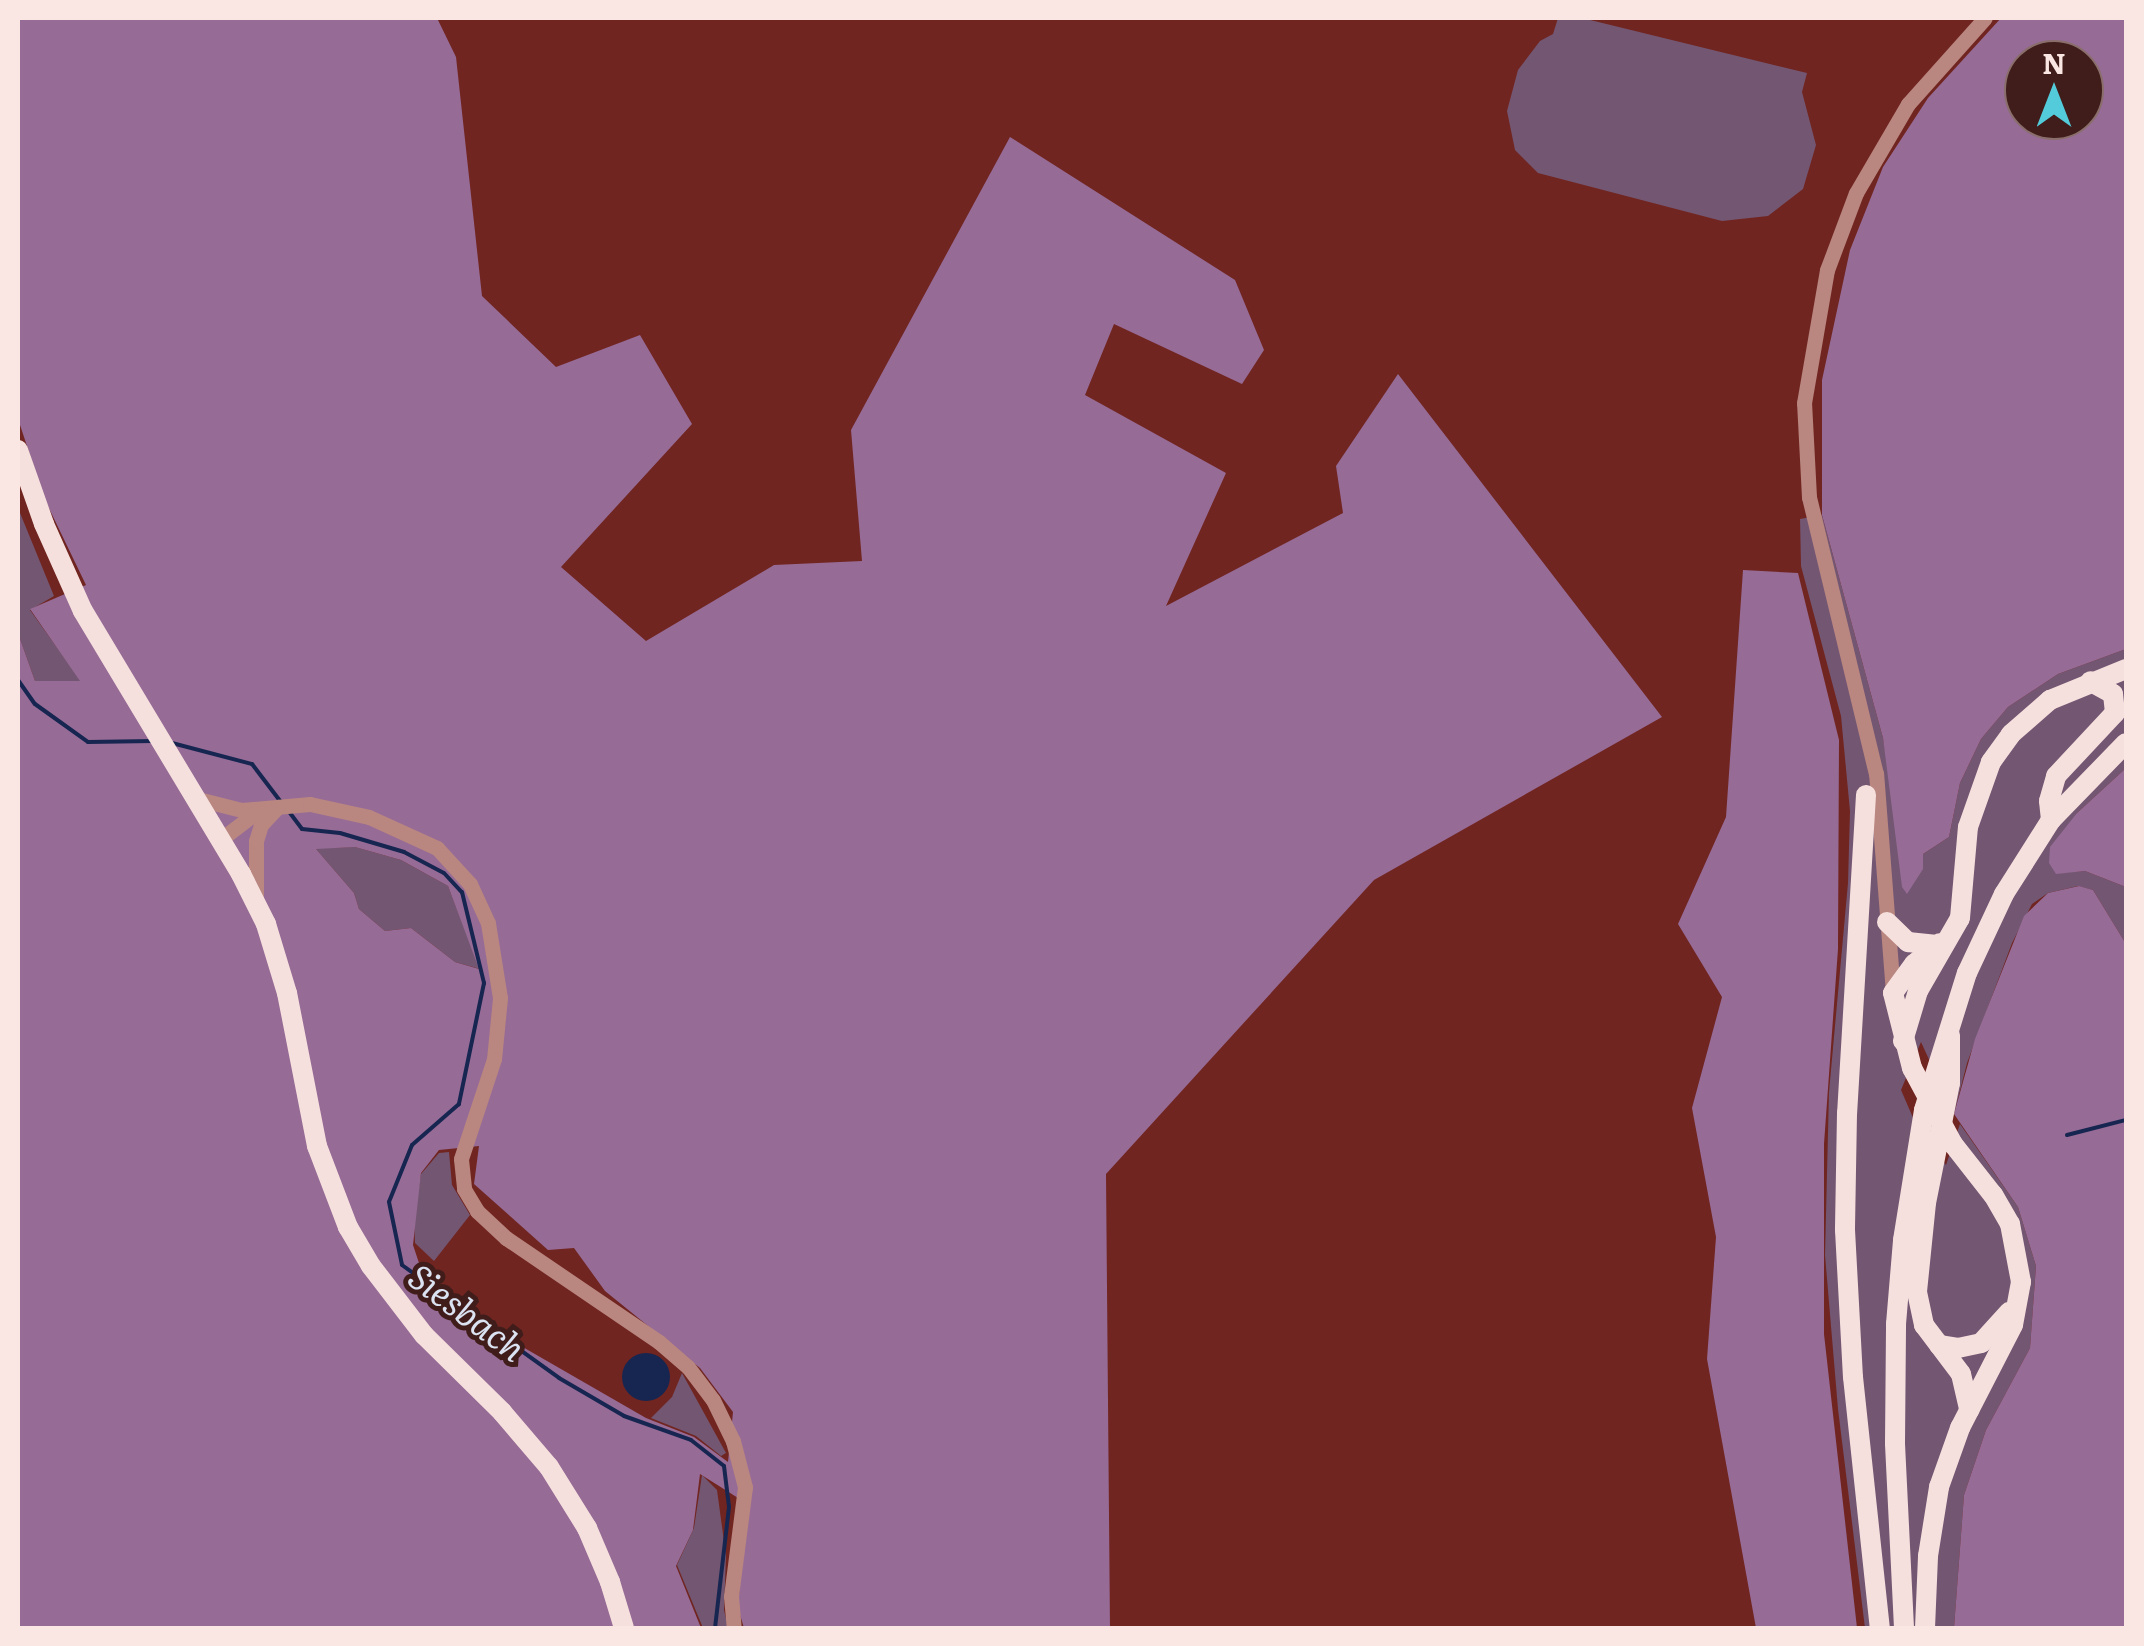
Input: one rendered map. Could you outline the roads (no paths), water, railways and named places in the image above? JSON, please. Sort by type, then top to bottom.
[{"type":"main road","points":[[18,450],[44,524],[83,611],[256,901],[287,992],[317,1146],[348,1227],[371,1266],[424,1335],[502,1412],[549,1467],[586,1528],[610,1582],[624,1628]]},
{"type":"main road","points":[[1903,1042],[1918,991],[1962,911],[1971,810],[1991,762],[2023,722],[2050,700],[2126,669]]},
{"type":"main road","points":[[2051,820],[2049,800],[2056,776],[2115,713],[2113,694],[2090,681]]},
{"type":"main road","points":[[1902,1628],[1895,1443],[1899,1276],[1924,1110],[1948,1023],[2004,894],[2051,820],[2126,742]]},
{"type":"main road","points":[[1866,795],[1845,1192],[1852,1361],[1880,1628]]},
{"type":"main road","points":[[1887,922],[1908,942],[1943,941]]},
{"type":"main road","points":[[1926,1628],[1934,1507],[1952,1447],[2006,1340],[2019,1298],[2020,1267],[2010,1224],[1954,1144],[1912,1068],[1903,1042],[1894,993],[1914,964],[1943,941]]},
{"type":"main road","points":[[1948,1023],[1950,1083],[1929,1184],[1917,1292],[1924,1325],[1961,1374],[1970,1410]]},
{"type":"main road","points":[[1939,1345],[1958,1348],[1981,1343],[1994,1333],[2019,1298]]},
{"type":"street","points":[[1894,993],[1882,819],[1867,732],[1809,498],[1804,442],[1808,362],[1827,270],[1869,167],[1929,76],[1985,18]]},
{"type":"street","points":[[1866,795],[1867,732]]},
{"type":"street","points":[[194,798],[230,808],[259,810],[323,806],[398,827],[437,848],[470,884],[488,923],[500,998],[494,1059],[461,1159],[464,1189],[493,1227],[659,1342],[688,1367],[713,1400],[733,1441],[745,1487],[732,1596],[734,1628]]},
{"type":"street","points":[[220,840],[259,830],[278,807]]},
{"type":"street","points":[[220,840],[259,810]]},
{"type":"street","points":[[256,901],[259,830]]},
{"type":"water","points":[[646,1353],[663,1360],[670,1377],[663,1394],[646,1401],[629,1394],[622,1377],[629,1360]]},
{"type":"waterway","name":"Siesbach","points":[[18,680],[35,704],[88,742],[153,741]]},
{"type":"waterway","name":"Siesbach","points":[[172,743],[252,764],[281,802]]},
{"type":"waterway","name":"Siesbach","points":[[287,809],[302,829],[340,833],[404,852],[444,873],[462,892],[484,983],[459,1104],[412,1145],[389,1202],[402,1265],[559,1378],[624,1416],[691,1440],[724,1466],[729,1507],[715,1628]]},
{"type":"waterway","points":[[2067,1135],[2126,1120]]}]
